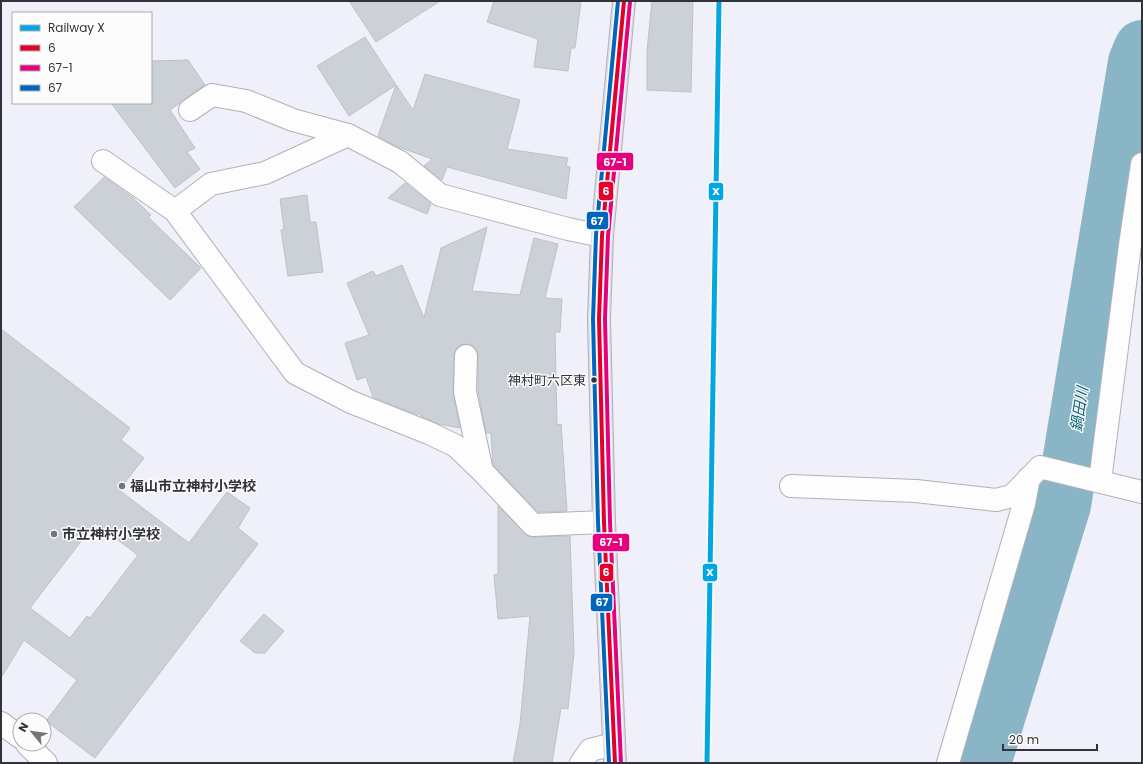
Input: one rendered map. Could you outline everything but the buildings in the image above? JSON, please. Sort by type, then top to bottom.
[{"type":"highway","points":[[615,753],[604,522],[599,319],[602,236],[624,1]]},
{"type":"street","points":[[190,110],[212,95],[246,101],[293,120],[348,135],[400,162],[440,195],[568,229],[602,236]]},
{"type":"street","points":[[175,211],[211,184],[265,173],[348,135]]},
{"type":"street","points":[[102,161],[175,211],[295,373],[350,402],[429,433],[456,446],[533,525],[604,522]]},
{"type":"street","points":[[1095,480],[1142,164]]},
{"type":"street","points":[[466,356],[465,392],[482,471]]},
{"type":"street","points":[[1034,472],[1095,480],[1142,492]]},
{"type":"street","points":[[790,486],[916,491],[996,500],[1012,496],[1034,472]]},
{"type":"street","points":[[948,763],[1034,472]]},
{"type":"street","points":[[1,723],[12,731]]},
{"type":"street","points":[[581,763],[590,750],[615,753]]},
{"type":"street","points":[[35,752],[46,763]]},
{"type":"waterway","name":"鍋田川","points":[[983,763],[1063,505],[1136,62],[1142,48]]},
{"type":"rail line","name":"X","points":[[707,763],[719,1]]},
{"type":"transit line","name":"67","points":[[609,763],[598,522],[593,319],[596,235],[618,1]]},
{"type":"transit line","name":"6","points":[[615,763],[604,522],[599,319],[602,236],[624,1]]},
{"type":"transit line","name":"67-1","points":[[621,763],[610,522],[605,319],[608,236],[630,2]]},
{"type":"place","name":"神村町六区東","points":[[594,380]]},
{"type":"place","name":"福山市立神村小学校","points":[[122,486]]},
{"type":"place","name":"市立神村小学校","points":[[54,534]]}]
